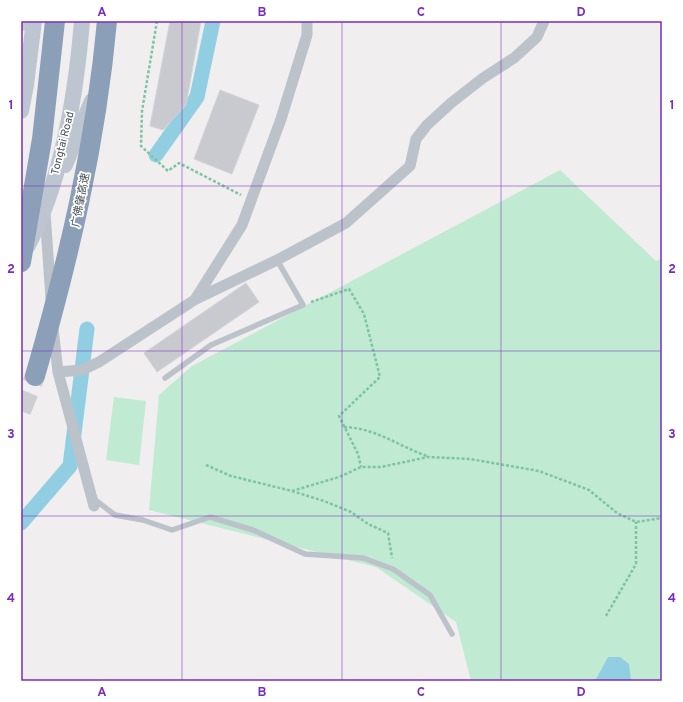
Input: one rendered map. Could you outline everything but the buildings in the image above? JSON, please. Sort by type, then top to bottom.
[{"type":"highway","points":[[21,260],[42,139],[55,21]]},
{"type":"highway","name":"广佛肇高速","points":[[35,376],[62,283],[79,207],[94,126],[107,21]]},
{"type":"street","points":[[21,111],[26,85],[34,21]]},
{"type":"street","points":[[21,207],[33,174],[43,128],[55,21]]},
{"type":"street","name":"Tongtai Road","points":[[21,260],[45,210],[76,83],[82,21]]},
{"type":"street","points":[[93,502],[58,372],[45,210],[96,89],[100,40],[98,21]]},
{"type":"street","points":[[196,299],[242,225],[281,119],[307,34],[307,21]]},
{"type":"street","points":[[58,372],[82,370],[99,362],[196,299],[277,260],[346,224],[410,166],[416,139],[426,125],[483,78],[514,58],[537,37],[544,21]]},
{"type":"street","points":[[21,211],[45,210]]},
{"type":"lane","points":[[165,378],[211,345],[302,305],[277,260]]},
{"type":"lane","points":[[93,502],[115,515],[143,520],[172,530],[210,518],[253,530],[305,554],[363,558],[393,568],[430,596],[452,634]]},
{"type":"path","points":[[157,21],[142,111],[141,146],[168,171],[179,163],[251,200]]},
{"type":"path","points":[[302,305],[349,289],[364,314],[380,377],[339,416],[358,454],[361,467]]},
{"type":"path","points":[[344,427],[360,427],[377,432],[400,446],[428,457]]},
{"type":"path","points":[[292,491],[339,477],[361,467],[380,467],[428,457],[470,459],[540,471],[589,490],[617,513],[636,522],[662,518]]},
{"type":"path","points":[[206,465],[231,476],[292,491],[324,501],[351,512],[368,524],[388,533],[393,568]]},
{"type":"path","points":[[606,616],[636,564],[636,522]]},
{"type":"green space","points":[[560,170],[656,261],[662,258],[662,681],[471,681],[456,622],[376,567],[149,510],[159,395],[192,366]]},
{"type":"green space","points":[[114,397],[146,401],[139,465],[106,460]]},
{"type":"water","points":[[608,657],[620,657],[629,664],[631,681],[595,681]]},
{"type":"waterway","points":[[156,155],[197,97],[213,21]]},
{"type":"waterway","points":[[21,523],[70,466],[87,329]]},
{"type":"tunnel","points":[[21,411],[35,376]]}]
